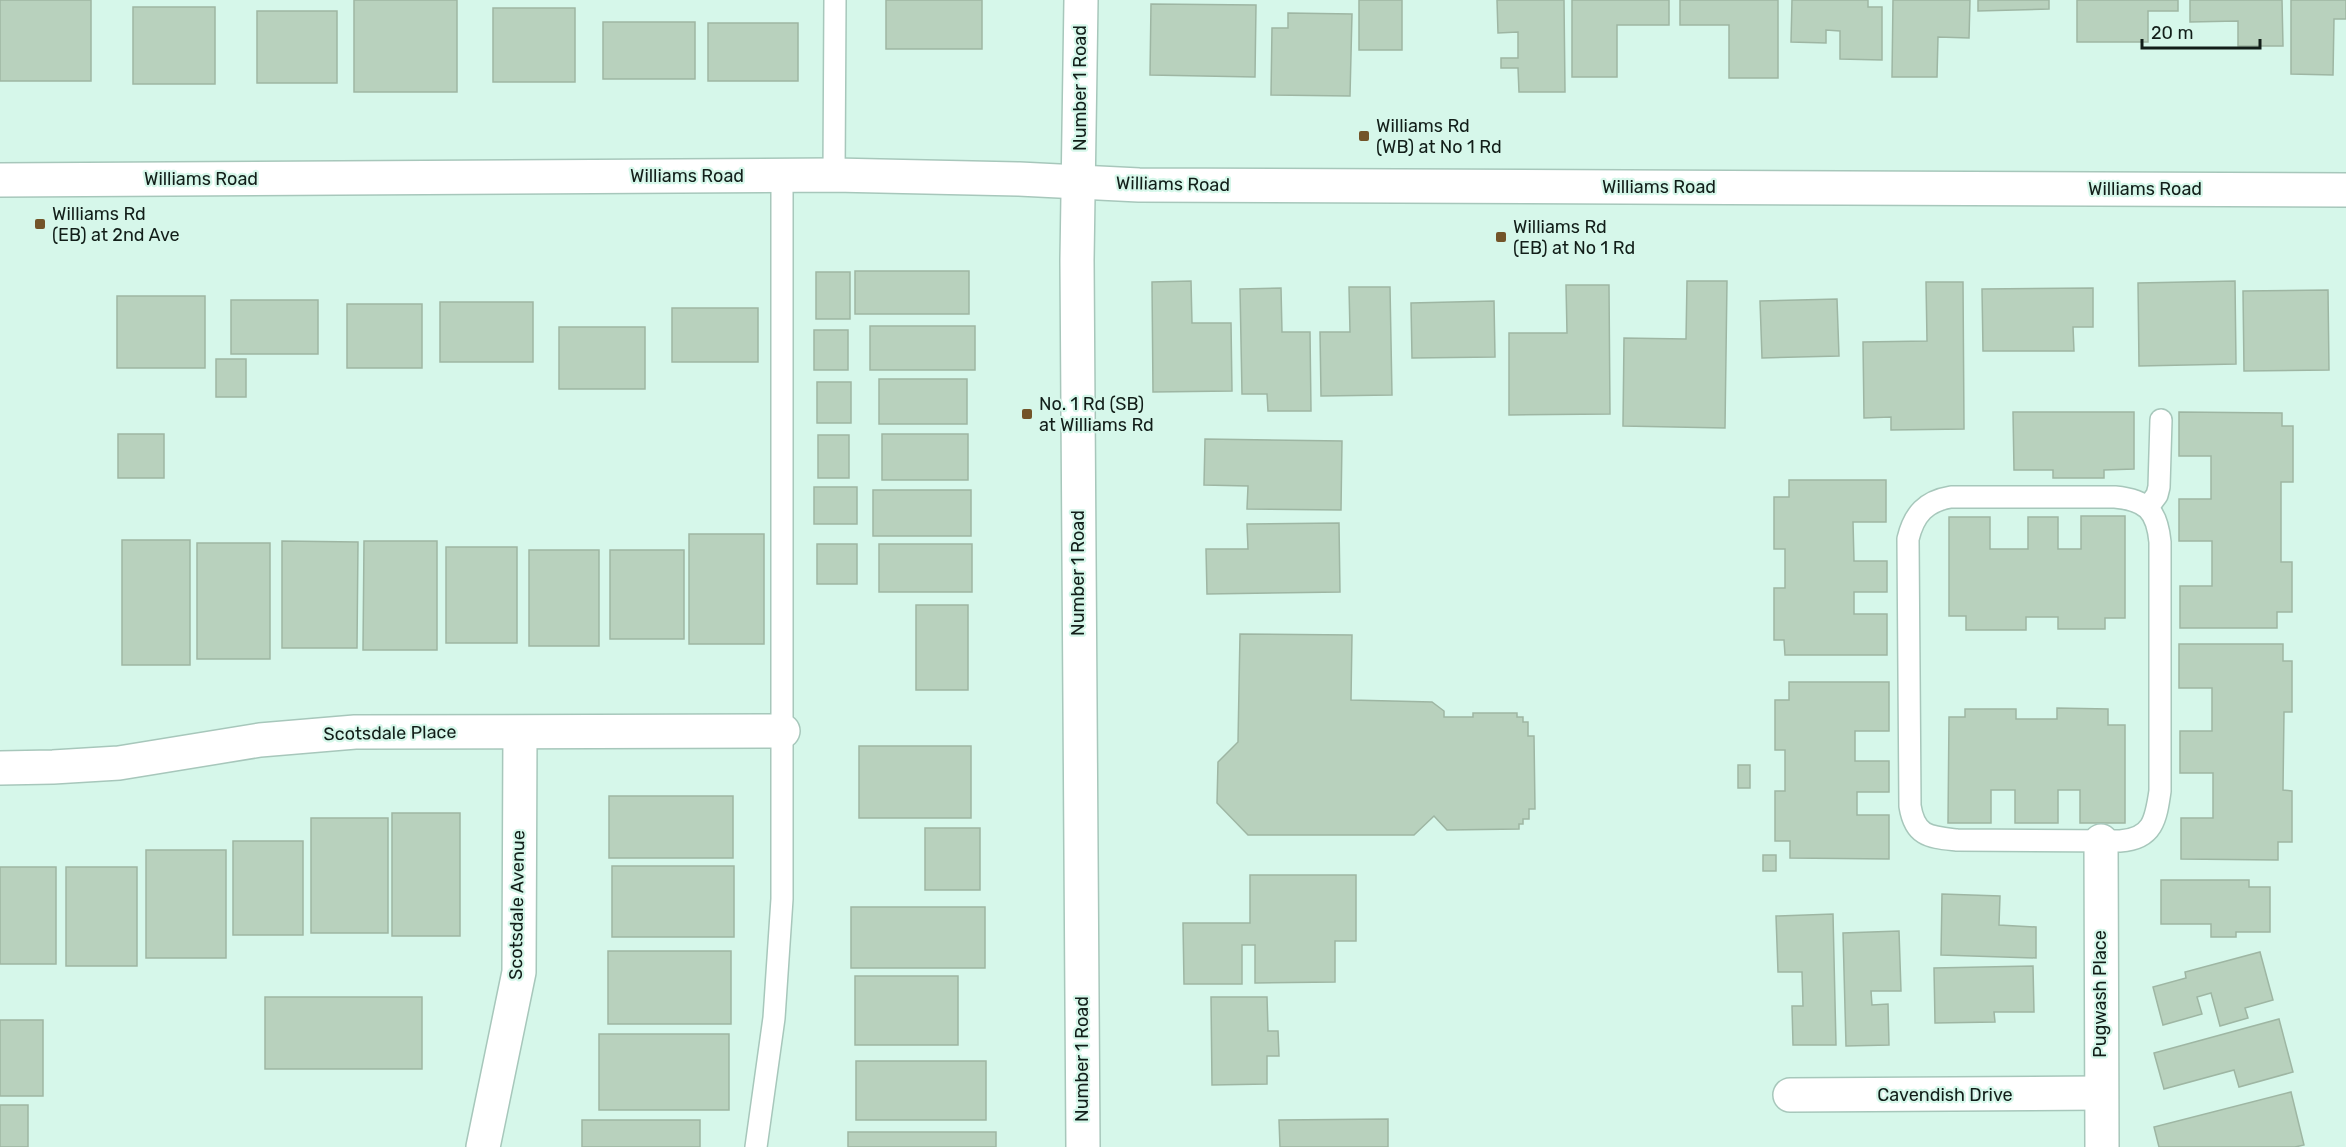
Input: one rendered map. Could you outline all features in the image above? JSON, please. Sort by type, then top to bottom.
[{"type":"street","name":"Number 1 Road","points":[[1081,0],[1077,239],[1083,1147]]},
{"type":"street","name":"Williams Road","points":[[0,180],[834,176],[1079,181],[1139,185],[2346,190]]},
{"type":"street","name":"Scotsdale Place","points":[[0,768],[119,763],[305,735],[355,732],[783,730]]},
{"type":"street","name":"Scotsdale Avenue","points":[[483,1147],[519,972],[520,732]]},
{"type":"street","name":"Pugwash Place","points":[[2101,841],[2100,1093],[2102,1147]]},
{"type":"street","name":"Cavendish Drive","points":[[1790,1095],[2100,1093]]},
{"type":"lane","points":[[834,176],[835,0]]},
{"type":"lane","points":[[756,1147],[774,1018],[782,899],[782,176]]},
{"type":"lane","points":[[2148,507],[2157,495],[2159,487],[2161,420]]},
{"type":"lane","points":[[1951,497],[2115,497],[2138,501],[2148,507],[2156,517],[2160,542],[2160,791],[2154,821],[2145,833],[2131,840],[2101,841],[1957,840],[1931,837],[1916,825],[1910,806],[1908,539],[1915,518],[1928,504],[1951,497]]},
{"type":"building","points":[[0,0],[91,0],[91,81],[0,81]]},
{"type":"building","points":[[354,0],[457,0],[457,92],[354,92]]},
{"type":"building","points":[[886,0],[982,0],[982,49],[886,49]]},
{"type":"building","points":[[1359,0],[1402,0],[1402,50],[1359,50]]},
{"type":"building","points":[[1497,0],[1564,0],[1565,92],[1519,92],[1518,68],[1501,68],[1501,58],[1518,58],[1518,32],[1498,33]]},
{"type":"building","points":[[1572,0],[1669,0],[1669,25],[1617,25],[1617,77],[1572,77]]},
{"type":"building","points":[[1680,0],[1778,0],[1778,78],[1729,78],[1729,25],[1680,25]]},
{"type":"building","points":[[1792,0],[1868,0],[1868,7],[1882,7],[1882,60],[1840,59],[1840,31],[1826,30],[1826,43],[1791,42]]},
{"type":"building","points":[[1893,0],[1970,0],[1969,38],[1938,37],[1937,77],[1892,77]]},
{"type":"building","points":[[1978,0],[2049,0],[2049,9],[1978,11]]},
{"type":"building","points":[[2077,0],[2178,0],[2178,11],[2148,11],[2148,42],[2077,42]]},
{"type":"building","points":[[2190,0],[2282,0],[2283,46],[2238,46],[2238,21],[2190,22]]},
{"type":"building","points":[[2291,0],[2346,0],[2346,19],[2334,19],[2333,75],[2291,74]]},
{"type":"building","points":[[1151,4],[1256,5],[1255,77],[1150,75]]},
{"type":"building","points":[[133,7],[215,7],[215,84],[133,84]]},
{"type":"building","points":[[493,8],[575,8],[575,82],[493,82]]},
{"type":"building","points":[[257,11],[337,11],[337,83],[257,83]]},
{"type":"building","points":[[1288,13],[1352,14],[1350,96],[1271,95],[1272,28],[1288,28]]},
{"type":"building","points":[[603,22],[695,22],[695,79],[603,79]]},
{"type":"building","points":[[708,23],[798,23],[798,81],[708,81]]},
{"type":"building","points":[[855,271],[969,271],[969,314],[855,314]]},
{"type":"building","points":[[816,272],[850,272],[850,319],[816,319]]},
{"type":"building","points":[[1191,281],[1192,323],[1231,323],[1232,391],[1153,392],[1152,282]]},
{"type":"building","points":[[1687,281],[1727,281],[1725,428],[1623,426],[1624,338],[1686,339]]},
{"type":"building","points":[[2235,281],[2236,364],[2139,366],[2138,283]]},
{"type":"building","points":[[1926,282],[1963,282],[1964,429],[1891,430],[1891,417],[1864,418],[1863,342],[1927,341]]},
{"type":"building","points":[[1566,285],[1609,285],[1610,414],[1509,415],[1509,333],[1567,333]]},
{"type":"building","points":[[1349,287],[1390,287],[1392,395],[1321,396],[1320,332],[1350,332]]},
{"type":"building","points":[[1281,288],[1282,332],[1310,332],[1311,411],[1268,411],[1267,394],[1242,394],[1240,289]]},
{"type":"building","points":[[2093,288],[2093,327],[2073,327],[2074,351],[1983,351],[1982,289]]},
{"type":"building","points":[[2328,290],[2329,370],[2244,371],[2243,291]]},
{"type":"building","points":[[117,296],[205,296],[205,368],[117,368]]},
{"type":"building","points":[[1837,299],[1839,356],[1762,358],[1760,301]]},
{"type":"building","points":[[231,300],[318,300],[318,354],[231,354]]},
{"type":"building","points":[[1494,301],[1495,357],[1412,358],[1411,303]]},
{"type":"building","points":[[440,302],[533,302],[533,362],[440,362]]},
{"type":"building","points":[[347,304],[422,304],[422,368],[347,368]]},
{"type":"building","points":[[672,308],[758,308],[758,362],[672,362]]},
{"type":"building","points":[[870,326],[975,326],[975,370],[870,370]]},
{"type":"building","points":[[559,327],[645,327],[645,389],[559,389]]},
{"type":"building","points":[[814,330],[848,330],[848,370],[814,370]]},
{"type":"building","points":[[216,359],[246,359],[246,397],[216,397]]},
{"type":"building","points":[[879,379],[967,379],[967,424],[879,424]]},
{"type":"building","points":[[817,382],[851,382],[851,423],[817,423]]},
{"type":"building","points":[[2013,412],[2134,412],[2134,469],[2104,470],[2104,478],[2053,478],[2053,470],[2014,470]]},
{"type":"building","points":[[2179,412],[2282,413],[2282,426],[2293,426],[2293,482],[2281,482],[2281,562],[2292,562],[2292,612],[2277,612],[2277,628],[2180,628],[2180,586],[2212,586],[2212,541],[2179,541],[2179,499],[2211,499],[2211,456],[2179,456]]},
{"type":"building","points":[[118,434],[164,434],[164,478],[118,478]]},
{"type":"building","points":[[882,434],[968,434],[968,480],[882,480]]},
{"type":"building","points":[[818,435],[849,435],[849,478],[818,478]]},
{"type":"building","points":[[1205,439],[1342,441],[1341,510],[1247,509],[1248,486],[1204,485]]},
{"type":"building","points":[[1789,480],[1886,480],[1886,522],[1853,522],[1854,561],[1887,561],[1887,592],[1854,592],[1854,614],[1887,614],[1887,655],[1785,655],[1784,640],[1774,640],[1774,588],[1785,588],[1785,549],[1774,549],[1774,497],[1789,497]]},
{"type":"building","points":[[814,487],[857,487],[857,524],[814,524]]},
{"type":"building","points":[[873,490],[971,490],[971,536],[873,536]]},
{"type":"building","points":[[2081,516],[2125,516],[2125,618],[2105,618],[2105,629],[2058,629],[2058,617],[2026,617],[2026,630],[1966,630],[1966,616],[1949,616],[1949,517],[1990,517],[1990,549],[2028,549],[2028,517],[2058,517],[2058,549],[2081,549]]},
{"type":"building","points":[[1339,523],[1340,592],[1207,594],[1206,549],[1248,549],[1247,524]]},
{"type":"building","points":[[689,534],[764,534],[764,644],[689,644]]},
{"type":"building","points":[[122,540],[190,540],[190,665],[122,665]]},
{"type":"building","points":[[282,541],[358,542],[357,648],[282,648]]},
{"type":"building","points":[[364,541],[437,541],[437,650],[363,650]]},
{"type":"building","points":[[197,543],[270,543],[270,659],[197,659]]},
{"type":"building","points":[[817,544],[857,544],[857,584],[817,584]]},
{"type":"building","points":[[879,544],[972,544],[972,592],[879,592]]},
{"type":"building","points":[[446,547],[517,547],[517,643],[446,643]]},
{"type":"building","points":[[529,550],[599,550],[599,646],[529,646]]},
{"type":"building","points":[[610,550],[684,550],[684,639],[610,639]]},
{"type":"building","points":[[916,605],[968,605],[968,690],[916,690]]},
{"type":"building","points":[[1240,634],[1352,635],[1351,700],[1432,702],[1444,711],[1444,717],[1473,717],[1473,713],[1517,713],[1517,717],[1523,717],[1523,722],[1528,722],[1528,736],[1534,736],[1535,809],[1529,809],[1529,819],[1523,819],[1523,824],[1519,824],[1519,829],[1447,830],[1434,816],[1414,835],[1248,835],[1217,803],[1218,762],[1238,742]]},
{"type":"building","points":[[2179,644],[2283,644],[2283,661],[2292,661],[2292,712],[2284,712],[2283,790],[2292,791],[2292,842],[2278,842],[2278,860],[2181,859],[2181,818],[2213,818],[2213,773],[2180,773],[2180,731],[2212,731],[2212,688],[2179,688]]},
{"type":"building","points":[[1789,682],[1889,682],[1889,731],[1855,731],[1855,761],[1889,761],[1889,792],[1857,792],[1857,815],[1889,815],[1889,859],[1790,858],[1790,841],[1775,841],[1775,791],[1785,791],[1785,750],[1775,750],[1775,700],[1789,700]]},
{"type":"building","points":[[2057,708],[2108,709],[2108,725],[2125,725],[2125,823],[2080,823],[2080,790],[2058,790],[2058,823],[2015,823],[2015,790],[1991,790],[1991,823],[1948,823],[1949,717],[1965,717],[1965,709],[2016,709],[2016,719],[2057,719]]},
{"type":"building","points":[[859,746],[971,746],[971,818],[859,818]]},
{"type":"building","points":[[1738,765],[1750,765],[1750,788],[1738,788]]},
{"type":"building","points":[[609,796],[733,796],[733,858],[609,858]]},
{"type":"building","points":[[392,813],[460,813],[460,936],[392,936]]},
{"type":"building","points":[[311,818],[388,818],[388,933],[311,933]]},
{"type":"building","points":[[925,828],[980,828],[980,890],[925,890]]},
{"type":"building","points":[[233,841],[303,841],[303,935],[233,935]]},
{"type":"building","points":[[146,850],[226,850],[226,958],[146,958]]},
{"type":"building","points":[[1763,855],[1776,855],[1776,871],[1763,871]]},
{"type":"building","points":[[612,866],[734,866],[734,937],[612,937]]},
{"type":"building","points":[[0,867],[56,867],[56,964],[0,964]]},
{"type":"building","points":[[66,867],[137,867],[137,966],[66,966]]},
{"type":"building","points":[[1250,875],[1356,875],[1356,941],[1335,941],[1335,982],[1255,983],[1255,945],[1242,945],[1242,984],[1184,984],[1183,923],[1250,923]]},
{"type":"building","points":[[2161,880],[2249,880],[2249,887],[2270,887],[2270,932],[2236,932],[2236,937],[2211,937],[2211,924],[2161,924]]},
{"type":"building","points":[[1942,894],[2000,896],[1999,925],[2036,927],[2036,958],[1941,955]]},
{"type":"building","points":[[851,907],[985,907],[985,968],[851,968]]},
{"type":"building","points":[[1833,914],[1836,1045],[1793,1045],[1792,1006],[1803,1006],[1802,972],[1778,972],[1776,916]]},
{"type":"building","points":[[1899,931],[1901,991],[1871,991],[1872,1005],[1888,1004],[1889,1045],[1846,1046],[1843,933]]},
{"type":"building","points":[[608,951],[731,951],[731,1024],[608,1024]]},
{"type":"building","points":[[2260,952],[2273,1000],[2245,1008],[2248,1018],[2220,1026],[2211,993],[2197,997],[2202,1014],[2163,1025],[2153,987],[2186,978],[2185,972]]},
{"type":"building","points":[[2033,966],[2034,1012],[1994,1012],[1995,1022],[1935,1023],[1934,968]]},
{"type":"building","points":[[855,976],[958,976],[958,1045],[855,1045]]},
{"type":"building","points":[[265,997],[422,997],[422,1069],[265,1069]]},
{"type":"building","points":[[1211,997],[1267,997],[1268,1031],[1278,1031],[1279,1056],[1267,1056],[1267,1084],[1212,1085]]},
{"type":"building","points":[[2279,1019],[2293,1072],[2239,1087],[2234,1070],[2164,1089],[2154,1053]]},
{"type":"building","points":[[0,1020],[43,1020],[43,1096],[0,1096]]},
{"type":"building","points":[[599,1034],[729,1034],[729,1110],[599,1110]]},
{"type":"building","points":[[856,1061],[986,1061],[986,1120],[856,1120]]},
{"type":"building","points":[[2291,1092],[2304,1145],[2295,1147],[2159,1147],[2154,1127]]},
{"type":"building","points":[[0,1105],[28,1105],[28,1147],[0,1147]]},
{"type":"building","points":[[1388,1119],[1388,1147],[1280,1147],[1279,1120]]},
{"type":"building","points":[[582,1120],[700,1120],[700,1147],[582,1147]]},
{"type":"building","points":[[848,1132],[996,1132],[996,1147],[848,1147]]},
{"type":"place","name":"Williams Rd (WB) at No 1 Rd","points":[[1364,136]]},
{"type":"place","name":"Williams Rd (EB) at 2nd Ave","points":[[40,224]]},
{"type":"place","name":"Williams Rd (EB) at No 1 Rd","points":[[1501,237]]},
{"type":"place","name":"No. 1 Rd (SB) at Williams Rd","points":[[1027,414]]}]
